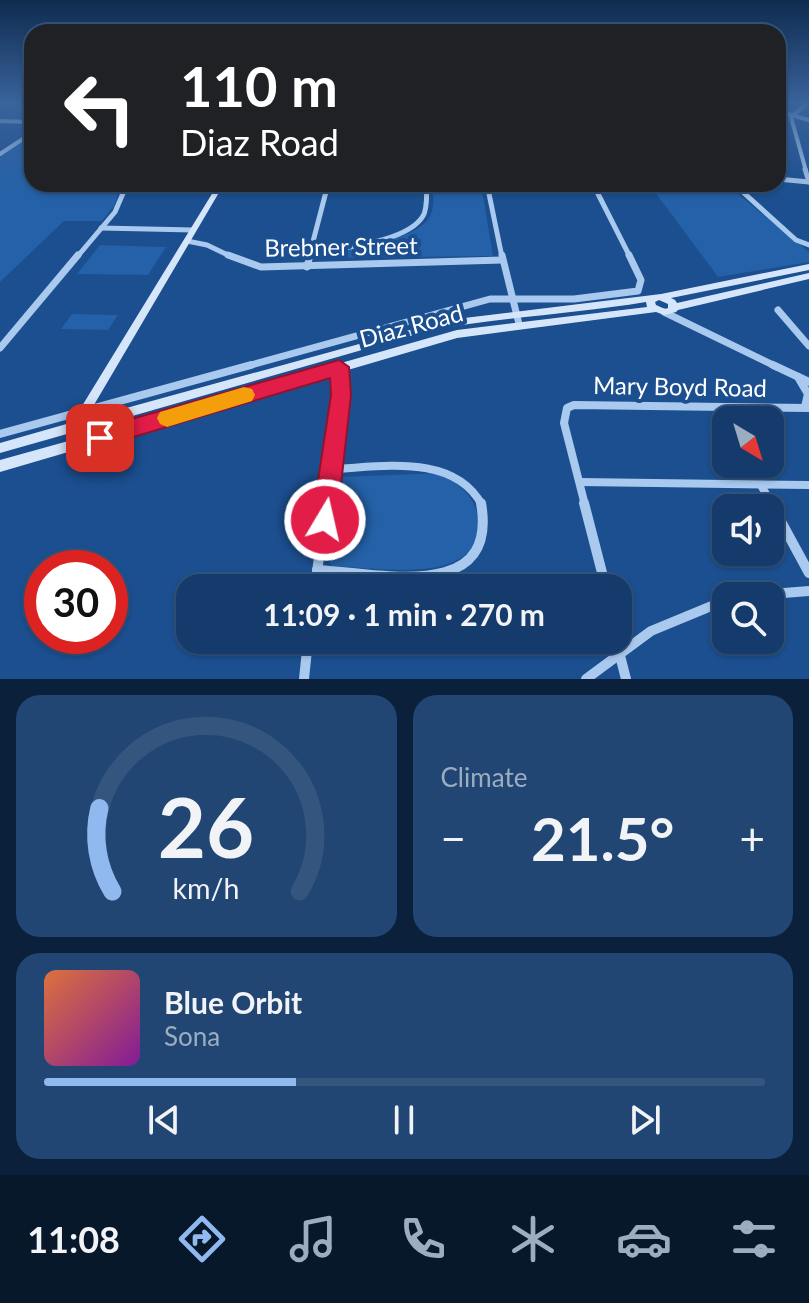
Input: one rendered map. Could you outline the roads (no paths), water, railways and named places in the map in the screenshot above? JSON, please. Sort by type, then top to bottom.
[{"type":"street","points":[[786,180],[809,182],[797,134]]},
{"type":"street","points":[[0,154],[24,138]]},
{"type":"street","points":[[0,348],[118,207],[124,192]]},
{"type":"street","points":[[77,444],[86,409],[216,192]]},
{"type":"street","points":[[307,267],[326,192]]},
{"type":"street","points":[[309,254],[406,231],[425,214],[426,192]]},
{"type":"street","points":[[489,192],[511,301],[519,324]]},
{"type":"street","name":"Diaz Road","points":[[0,434],[484,301],[574,299],[632,292],[641,287],[641,280],[597,192]]},
{"type":"street","points":[[744,192],[807,245]]},
{"type":"street","points":[[101,228],[193,230]]},
{"type":"street","name":"Brebner Street","points":[[187,241],[208,244],[242,265],[307,267],[502,260]]},
{"type":"street","name":"Diaz Road","points":[[0,466],[457,334],[519,324],[621,316],[809,267]]},
{"type":"street","points":[[677,310],[689,303],[809,276]]},
{"type":"street","points":[[658,304],[677,310],[694,325]]},
{"type":"street","points":[[658,304],[809,382]]},
{"type":"street","name":"Diaz Road","points":[[0,448],[428,328],[514,313],[658,304]]},
{"type":"street","points":[[778,310],[805,336],[809,346]]},
{"type":"street","points":[[317,574],[341,395],[339,367]]},
{"type":"street","points":[[797,376],[808,394],[807,408]]},
{"type":"street","name":"Mary Boyd Road","points":[[580,482],[564,423],[565,410],[574,405],[807,408]]},
{"type":"street","points":[[317,570],[448,573],[470,561],[483,537],[484,511],[478,498],[453,473],[436,469],[332,469]]},
{"type":"street","points":[[603,574],[580,482],[809,485]]},
{"type":"street","points":[[761,485],[809,573]]},
{"type":"street","points":[[784,593],[809,591]]},
{"type":"street","points":[[632,638],[712,605]]},
{"type":"street","points":[[304,679],[307,654]]},
{"type":"street","points":[[586,679],[609,654]]},
{"type":"street","points":[[619,654],[626,679]]}]
